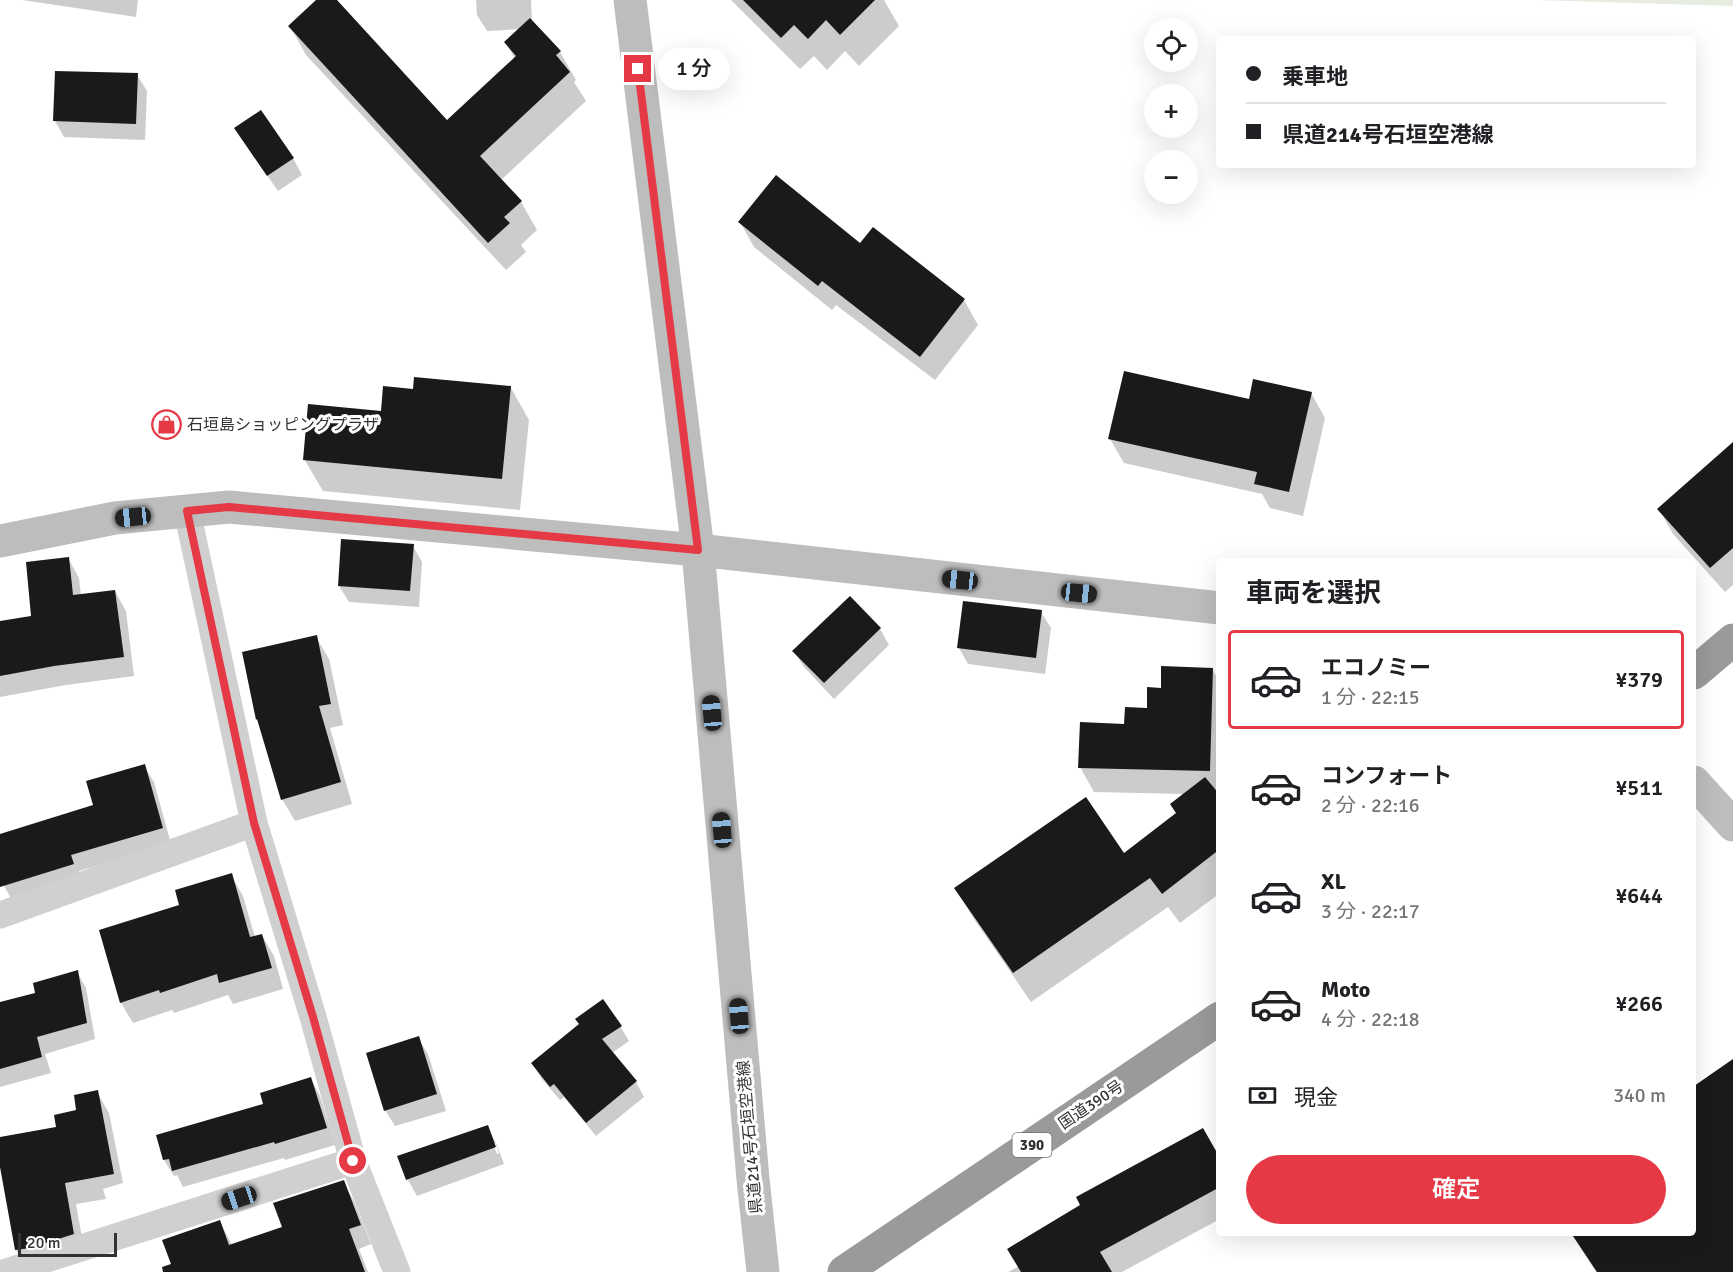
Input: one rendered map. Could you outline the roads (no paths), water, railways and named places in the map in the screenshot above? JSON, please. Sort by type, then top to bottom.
[{"type":"highway","points":[[1696,671],[1733,640]]},
{"type":"highway","name":"国道390号","points":[[844,1272],[1216,1021]]},
{"type":"street","name":"県道214号石垣空港線","points":[[630,0],[698,550],[763,1272]]},
{"type":"street","points":[[0,541],[115,519],[229,507],[698,550],[1216,609]]},
{"type":"street","points":[[187,511],[254,823],[313,1017],[353,1161],[397,1272]]},
{"type":"street","points":[[1696,784],[1733,825]]},
{"type":"street","points":[[0,915],[254,823]]},
{"type":"street","points":[[6,1272],[353,1161]]},
{"type":"place","name":"石垣島ショッピングプラザ","points":[[166,425]]}]
